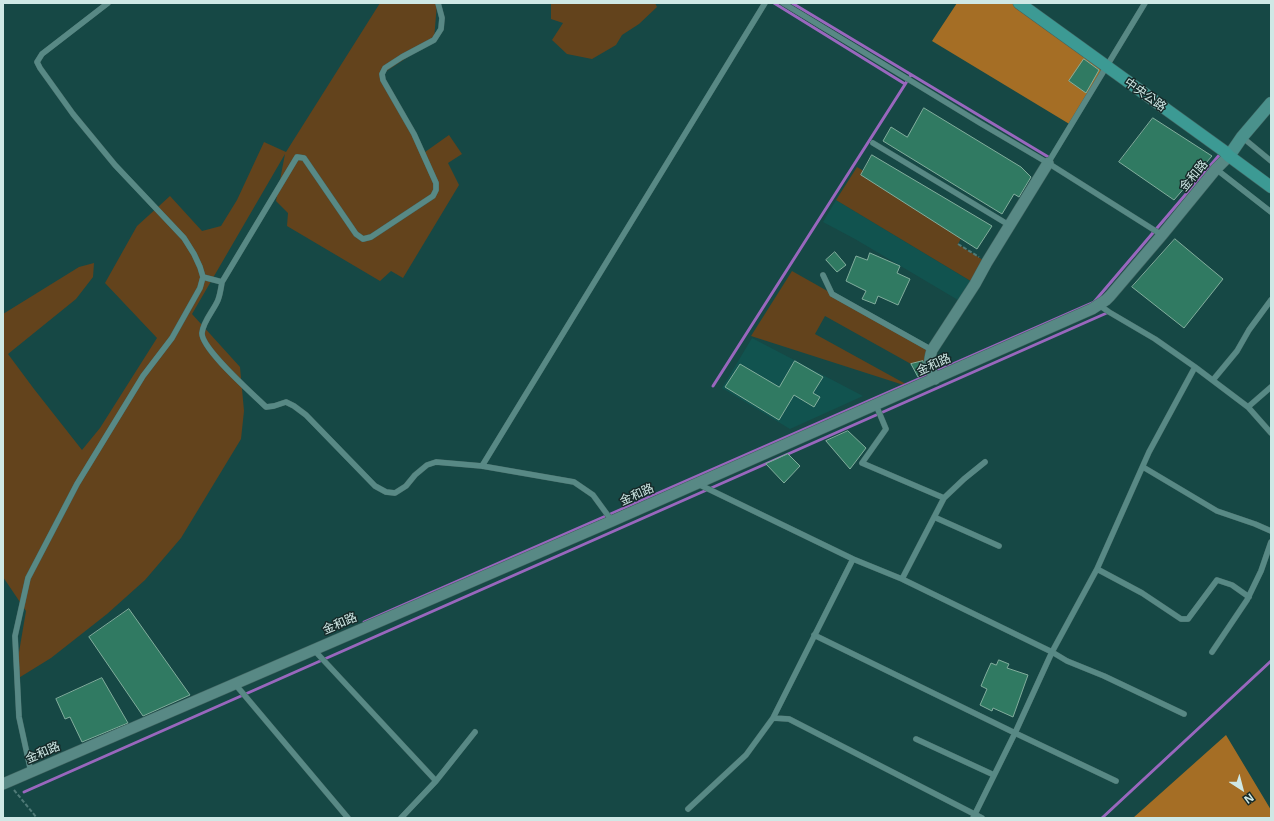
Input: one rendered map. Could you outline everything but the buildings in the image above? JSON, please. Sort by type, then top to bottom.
[{"type":"main road","name":"中央公路","points":[[1019,3],[1105,67],[1224,151],[1271,188]]},
{"type":"street","points":[[1229,156],[1242,137],[1271,103]]},
{"type":"street","name":"金和路","points":[[5,783],[612,521],[935,379],[1099,304],[1110,296],[1216,169],[1229,156]]},
{"type":"street","points":[[935,379],[930,368],[929,360],[932,350],[975,284],[986,262],[1048,163]]},
{"type":"lane","points":[[30,772],[19,717],[15,636],[28,578],[77,484],[143,376],[172,338],[200,288],[203,277],[194,254],[184,238],[115,165],[73,114],[40,68],[38,62],[42,54],[108,3]]},
{"type":"lane","points":[[438,3],[442,18],[441,29],[434,40],[402,56],[385,68],[382,74],[382,80],[414,134],[436,183],[436,190],[433,196],[370,237],[363,239],[356,234],[309,164],[304,158],[297,157],[222,282],[219,299],[206,321],[202,333],[204,341],[234,377],[266,407],[286,402],[294,406],[306,415],[376,486],[386,492],[395,493],[406,486],[415,475],[427,465],[436,462],[482,466],[574,482],[593,495],[612,521]]},
{"type":"lane","points":[[482,466],[765,3]]},
{"type":"lane","points":[[783,3],[1048,163],[1162,235]]},
{"type":"lane","points":[[1048,163],[1145,3]]},
{"type":"lane","points":[[1242,137],[1271,161]]},
{"type":"lane","points":[[872,143],[1010,223]]},
{"type":"lane","points":[[1216,169],[1271,212]]},
{"type":"lane","points":[[823,275],[832,294],[932,350]]},
{"type":"lane","points":[[203,277],[222,282]]},
{"type":"lane","points":[[1213,380],[1237,351],[1248,330],[1271,300]]},
{"type":"lane","points":[[1099,304],[1109,312],[1155,339],[1213,380],[1248,407],[1271,432]]},
{"type":"lane","points":[[974,816],[1015,733],[1052,652],[1096,569],[1143,467],[1195,368]]},
{"type":"lane","points":[[1248,407],[1271,386]]},
{"type":"lane","points":[[876,405],[886,429],[862,463],[944,498]]},
{"type":"lane","points":[[902,579],[944,498],[985,462]]},
{"type":"lane","points":[[1143,467],[1217,511],[1271,531]]},
{"type":"lane","points":[[698,483],[853,559],[902,579],[1052,652],[1067,662],[1104,676],[1184,714]]},
{"type":"lane","points":[[934,517],[998,546]]},
{"type":"lane","points":[[1212,652],[1249,597],[1263,566],[1271,542]]},
{"type":"lane","points":[[688,810],[746,755],[773,718],[853,559]]},
{"type":"lane","points":[[1263,566],[1271,566]]},
{"type":"lane","points":[[1096,569],[1142,593],[1181,619],[1188,619],[1217,580],[1232,585],[1249,597]]},
{"type":"lane","points":[[814,635],[1116,781]]},
{"type":"lane","points":[[314,650],[436,781]]},
{"type":"lane","points":[[235,684],[348,818]]},
{"type":"lane","points":[[773,718],[789,719],[974,816],[982,818]]},
{"type":"lane","points":[[401,818],[436,781],[475,732]]},
{"type":"lane","points":[[916,739],[994,775]]},
{"type":"path","points":[[958,244],[986,262]]},
{"type":"path","points":[[5,783],[37,818]]},
{"type":"shaded area","points":[[380,3],[437,3],[434,40],[382,74],[425,152],[449,135],[462,154],[448,163],[459,185],[403,278],[391,271],[380,281],[287,226],[288,213],[276,201],[285,154],[192,314],[240,367],[244,411],[241,439],[181,538],[145,580],[107,614],[51,658],[17,679],[18,658],[26,611],[3,577],[3,314],[79,267],[94,263],[93,277],[76,299],[8,354],[82,450],[100,428],[157,338],[105,283],[137,226],[170,196],[202,231],[221,226],[237,200],[264,142],[286,152]]},
{"type":"shaded area","points":[[551,3],[655,3],[657,7],[639,24],[622,35],[616,45],[592,59],[567,54],[552,40],[563,23],[551,19]]},
{"type":"shaded area","points":[[957,3],[1019,3],[1105,67],[1071,125],[932,41]]},
{"type":"shaded area","points":[[857,167],[965,231],[958,244],[986,262],[974,283],[836,200]]},
{"type":"shaded area","points":[[836,200],[972,282],[958,300],[855,239],[823,222]]},
{"type":"shaded area","points":[[792,271],[932,350],[929,360],[911,364],[825,316],[815,334],[913,388],[751,336]]},
{"type":"shaded area","points":[[752,338],[863,396],[790,429],[722,388]]},
{"type":"shaded area","points":[[1226,735],[1271,810],[1271,818],[1133,818]]},
{"type":"waterway","points":[[774,3],[905,84]]},
{"type":"waterway","points":[[792,3],[1050,158]]},
{"type":"waterway","points":[[713,386],[911,75]]},
{"type":"waterway","points":[[364,622],[1094,302],[1221,153]]},
{"type":"waterway","points":[[24,792],[1109,312]]},
{"type":"waterway","points":[[1102,818],[1271,661]]}]
